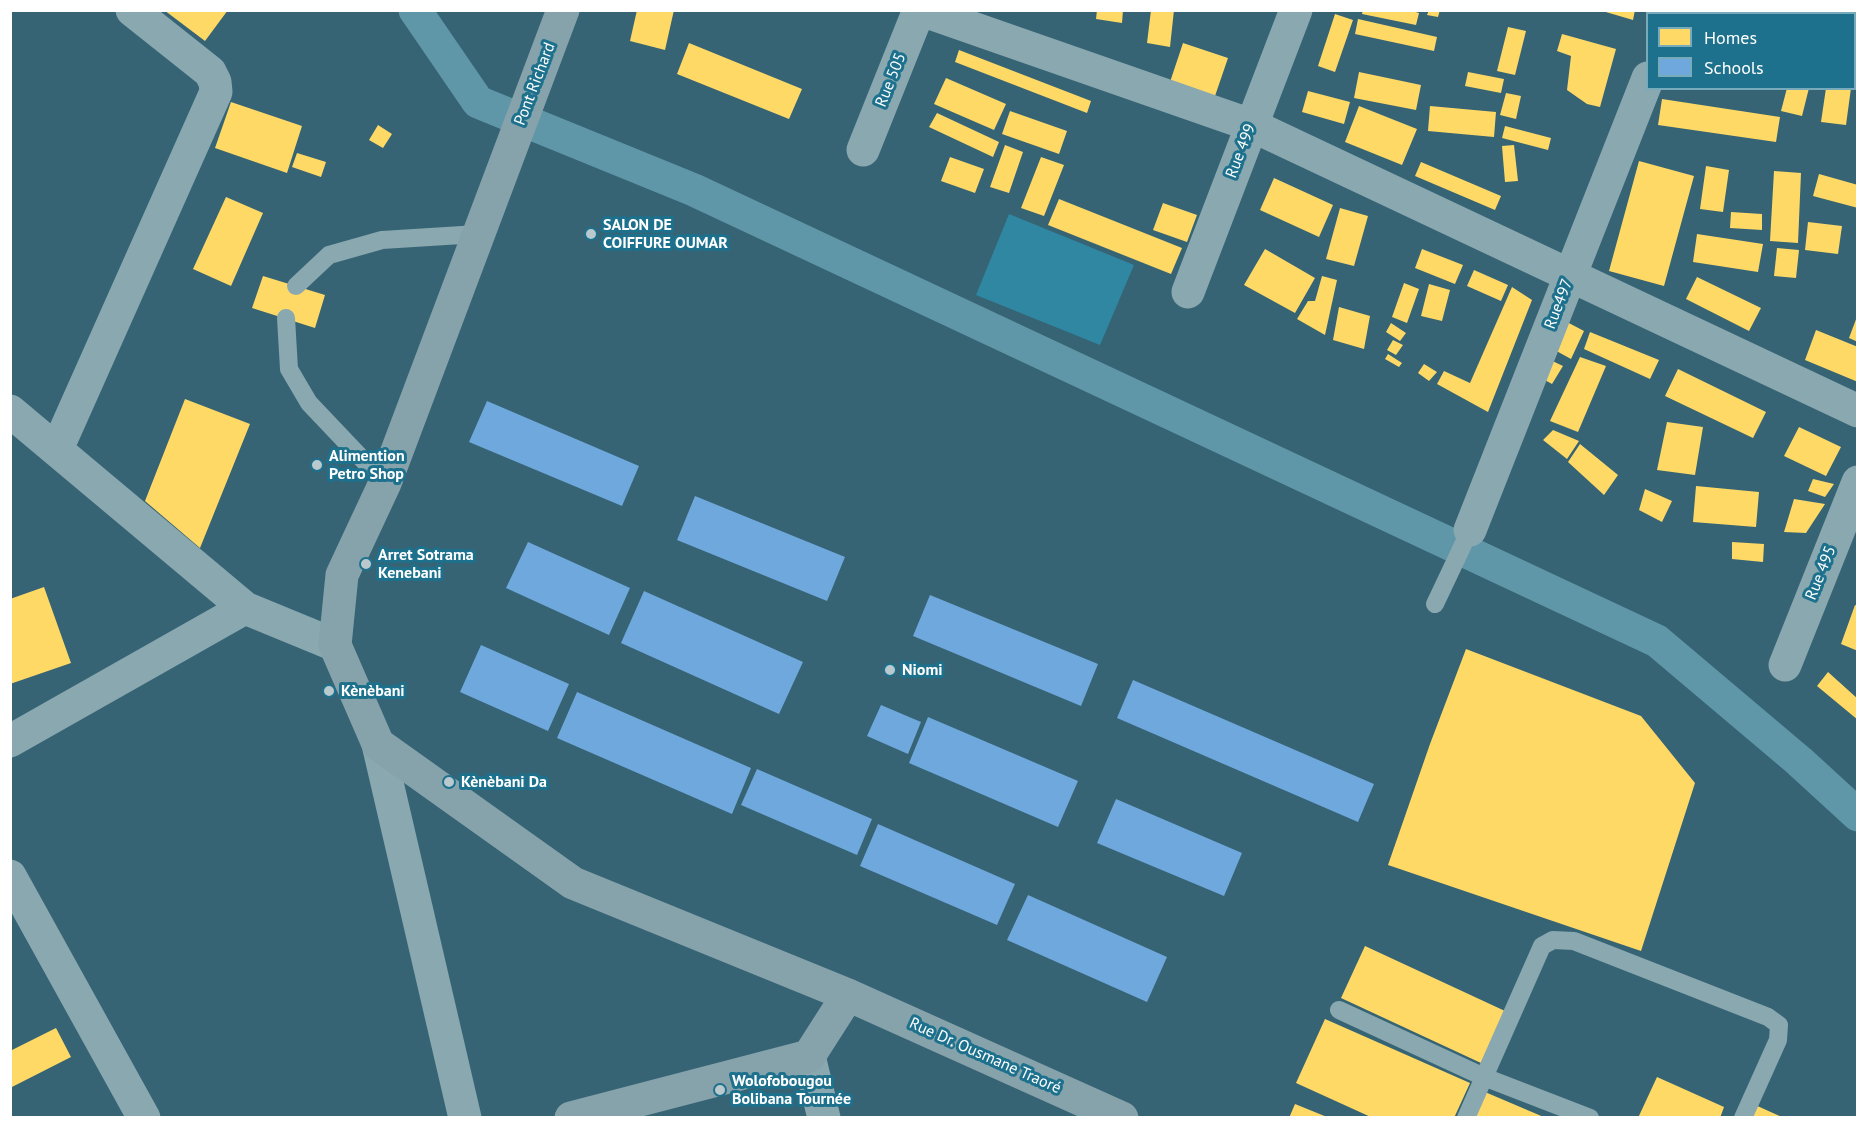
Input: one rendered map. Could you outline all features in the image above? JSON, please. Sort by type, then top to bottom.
[{"type":"main road","name":"Pont Richard","points":[[335,645],[342,575],[385,483],[560,16]]},
{"type":"main road","points":[[335,645],[378,744]]},
{"type":"main road","name":"Rue Dr. Ousmane Traoré","points":[[378,744],[573,883],[848,996],[1122,1118]]},
{"type":"main road","points":[[571,1118],[809,1056],[848,996]]},
{"type":"street","points":[[57,449],[216,92],[216,82],[210,72],[132,10]]},
{"type":"street","points":[[920,10],[1251,125],[1857,411]]},
{"type":"street","name":"Rue 505","points":[[863,150],[920,10]]},
{"type":"street","name":"Rue 499","points":[[1188,292],[1296,10]]},
{"type":"street","name":"Rue497","points":[[1470,530],[1646,81]]},
{"type":"street","points":[[10,411],[245,608],[335,645]]},
{"type":"street","name":"Rue 495","points":[[1785,665],[1857,482]]},
{"type":"street","points":[[10,741],[245,608]]},
{"type":"street","points":[[378,744],[465,1118]]},
{"type":"street","points":[[10,876],[144,1118]]},
{"type":"street","points":[[809,1056],[824,1118]]},
{"type":"lane","points":[[296,286],[329,255],[382,240],[478,234]]},
{"type":"lane","points":[[286,318],[289,369],[309,403],[385,483]]},
{"type":"lane","points":[[1435,604],[1470,530]]},
{"type":"lane","points":[[1466,1118],[1542,946],[1553,940],[1574,941],[1768,1017],[1779,1025],[1778,1040],[1743,1118]]},
{"type":"lane","points":[[1339,1010],[1484,1077],[1590,1118]]},
{"type":"shaded area","points":[[1009,214],[1134,265],[1100,345],[976,295]]},
{"type":"building: Homes","points":[[164,10],[228,10],[205,41]]},
{"type":"building: Homes","points":[[637,10],[674,10],[665,50],[630,41]]},
{"type":"building: Homes","points":[[1097,10],[1123,10],[1122,23],[1096,19]]},
{"type":"building: Homes","points":[[1151,10],[1174,10],[1170,47],[1147,43]]},
{"type":"building: Homes","points":[[1363,10],[1409,10],[1419,13],[1416,25],[1362,14]]},
{"type":"building: Homes","points":[[1429,10],[1440,10],[1438,17],[1427,15]]},
{"type":"building: Homes","points":[[1599,10],[1635,10],[1633,20]]},
{"type":"building: Homes","points":[[1712,10],[1789,10],[1788,12],[1712,12]]},
{"type":"building: Homes","points":[[1800,10],[1833,10],[1833,12],[1800,12]]},
{"type":"building: Homes","points":[[1836,10],[1858,10],[1856,51],[1856,12],[1836,12]]},
{"type":"building: Homes","points":[[1335,14],[1353,20],[1335,72],[1318,66]]},
{"type":"building: Homes","points":[[1358,19],[1437,37],[1434,51],[1355,34]]},
{"type":"building: Homes","points":[[1508,27],[1526,31],[1515,75],[1497,71]]},
{"type":"building: Homes","points":[[1562,34],[1616,49],[1600,107],[1587,104],[1567,90],[1571,56],[1557,51]]},
{"type":"building: Homes","points":[[689,43],[802,89],[789,119],[677,74]]},
{"type":"building: Homes","points":[[1183,43],[1228,58],[1215,96],[1170,82]]},
{"type":"building: Homes","points":[[959,50],[1091,101],[1087,113],[955,62]]},
{"type":"building: Homes","points":[[1359,72],[1421,85],[1416,110],[1354,98]]},
{"type":"building: Homes","points":[[1468,72],[1504,79],[1501,93],[1465,86]]},
{"type":"building: Homes","points":[[946,78],[1006,104],[994,130],[934,104]]},
{"type":"building: Homes","points":[[1786,90],[1808,90],[1802,116],[1781,111]]},
{"type":"building: Homes","points":[[1826,90],[1851,90],[1846,125],[1821,122]]},
{"type":"building: Homes","points":[[1308,91],[1350,102],[1344,124],[1302,112]]},
{"type":"building: Homes","points":[[1506,93],[1521,96],[1516,119],[1500,115]]},
{"type":"building: Homes","points":[[1662,99],[1780,117],[1776,142],[1658,125]]},
{"type":"building: Homes","points":[[231,102],[302,126],[287,173],[215,148]]},
{"type":"building: Homes","points":[[1359,106],[1417,129],[1402,165],[1345,142]]},
{"type":"building: Homes","points":[[1430,106],[1496,112],[1494,137],[1428,131]]},
{"type":"building: Homes","points":[[1010,111],[1067,131],[1059,154],[1002,134]]},
{"type":"building: Homes","points":[[937,113],[999,142],[993,157],[929,127]]},
{"type":"building: Homes","points":[[378,125],[392,134],[383,148],[369,140]]},
{"type":"building: Homes","points":[[1505,126],[1551,138],[1548,150],[1502,138]]},
{"type":"building: Homes","points":[[1005,145],[1023,152],[1009,193],[990,187]]},
{"type":"building: Homes","points":[[1514,145],[1518,181],[1505,182],[1502,146]]},
{"type":"building: Homes","points":[[297,153],[326,162],[321,177],[292,167]]},
{"type":"building: Homes","points":[[950,157],[984,169],[975,193],[941,181]]},
{"type":"building: Homes","points":[[1041,157],[1064,165],[1044,216],[1021,208]]},
{"type":"building: Homes","points":[[1639,161],[1694,176],[1664,286],[1609,271]]},
{"type":"building: Homes","points":[[1421,162],[1501,196],[1495,210],[1415,176]]},
{"type":"building: Homes","points":[[1706,166],[1729,170],[1723,212],[1700,209]]},
{"type":"building: Homes","points":[[1774,171],[1801,173],[1798,243],[1770,241]]},
{"type":"building: Homes","points":[[1819,174],[1858,185],[1858,208],[1813,196]]},
{"type":"building: Homes","points":[[1274,178],[1333,205],[1319,237],[1260,210]]},
{"type":"building: Homes","points":[[226,197],[263,213],[231,286],[193,269]]},
{"type":"building: Homes","points":[[1059,199],[1182,248],[1171,274],[1048,225]]},
{"type":"building: Homes","points":[[1163,203],[1197,215],[1187,242],[1153,230]]},
{"type":"building: Homes","points":[[1340,208],[1368,216],[1354,266],[1326,259]]},
{"type":"building: Homes","points":[[1731,212],[1762,214],[1762,230],[1730,228]]},
{"type":"building: Homes","points":[[1808,222],[1842,226],[1838,254],[1805,250]]},
{"type":"building: Homes","points":[[1697,234],[1763,244],[1758,272],[1693,262]]},
{"type":"building: Homes","points":[[1777,248],[1799,250],[1796,278],[1774,276]]},
{"type":"building: Homes","points":[[1265,249],[1315,278],[1295,313],[1244,285]]},
{"type":"building: Homes","points":[[1422,249],[1463,265],[1455,284],[1415,268]]},
{"type":"building: Homes","points":[[1474,270],[1508,285],[1501,301],[1467,286]]},
{"type":"building: Homes","points":[[263,276],[325,295],[315,328],[252,308]]},
{"type":"building: Homes","points":[[1322,276],[1337,280],[1325,335],[1297,319],[1308,301],[1315,301]]},
{"type":"building: Homes","points":[[1697,277],[1761,308],[1749,331],[1686,299]]},
{"type":"building: Homes","points":[[1404,283],[1419,289],[1407,323],[1392,317]]},
{"type":"building: Homes","points":[[1429,284],[1450,290],[1442,321],[1421,316]]},
{"type":"building: Homes","points":[[1512,287],[1532,300],[1488,412],[1437,384],[1444,371],[1470,383]]},
{"type":"building: Homes","points":[[1339,307],[1370,316],[1364,349],[1333,340]]},
{"type":"building: Homes","points":[[1858,314],[1858,342],[1849,338]]},
{"type":"building: Homes","points":[[1565,321],[1584,331],[1571,359],[1551,348]]},
{"type":"building: Homes","points":[[1391,323],[1406,333],[1400,341],[1386,332]]},
{"type":"building: Homes","points":[[1816,330],[1858,347],[1858,382],[1805,360]]},
{"type":"building: Homes","points":[[1590,332],[1659,360],[1650,379],[1584,349]]},
{"type":"building: Homes","points":[[1393,340],[1403,345],[1396,355],[1387,350]]},
{"type":"building: Homes","points":[[1388,354],[1402,363],[1399,367],[1385,359]]},
{"type":"building: Homes","points":[[1580,357],[1606,366],[1578,432],[1550,421]]},
{"type":"building: Homes","points":[[1546,358],[1563,366],[1552,384],[1536,375]]},
{"type":"building: Homes","points":[[1424,364],[1437,372],[1429,381],[1418,373]]},
{"type":"building: Homes","points":[[1678,369],[1766,412],[1753,438],[1665,396]]},
{"type":"building: Homes","points":[[185,399],[250,424],[200,548],[145,501]]},
{"type":"building: Homes","points":[[1667,422],[1703,427],[1695,475],[1657,470]]},
{"type":"building: Homes","points":[[1799,427],[1841,447],[1826,476],[1784,456]]},
{"type":"building: Homes","points":[[1553,430],[1579,441],[1567,459],[1543,440]]},
{"type":"building: Homes","points":[[1580,444],[1618,475],[1604,495],[1568,462]]},
{"type":"building: Homes","points":[[1813,479],[1834,484],[1825,497],[1808,491]]},
{"type":"building: Homes","points":[[1696,486],[1759,492],[1756,527],[1693,522]]},
{"type":"building: Homes","points":[[1645,489],[1672,501],[1662,522],[1639,510]]},
{"type":"building: Homes","points":[[1794,499],[1825,504],[1806,533],[1784,532]]},
{"type":"building: Homes","points":[[1732,542],[1764,544],[1763,562],[1732,559]]},
{"type":"building: Homes","points":[[44,587],[71,663],[10,684],[10,599]]},
{"type":"building: Homes","points":[[1855,605],[1858,606],[1858,651],[1841,644]]},
{"type":"building: Homes","points":[[1466,649],[1641,716],[1695,783],[1641,951],[1388,865]]},
{"type":"building: Homes","points":[[1828,672],[1858,699],[1858,720],[1817,686]]},
{"type":"building: Homes","points":[[1365,946],[1505,1011],[1481,1063],[1341,998]]},
{"type":"building: Homes","points":[[1325,1019],[1470,1083],[1454,1118],[1373,1118],[1296,1083]]},
{"type":"building: Homes","points":[[56,1028],[71,1057],[10,1088],[10,1051]]},
{"type":"building: Homes","points":[[1657,1077],[1724,1107],[1720,1118],[1638,1118]]},
{"type":"building: Homes","points":[[1485,1092],[1546,1118],[1474,1118]]},
{"type":"building: Homes","points":[[1295,1104],[1327,1117],[1327,1118],[1289,1118]]},
{"type":"building: Homes","points":[[1753,1104],[1784,1118],[1747,1118]]},
{"type":"building: Schools","points":[[487,401],[639,466],[622,506],[469,442]]},
{"type":"building: Schools","points":[[695,496],[845,557],[827,601],[677,540]]},
{"type":"building: Schools","points":[[528,542],[630,588],[609,635],[506,588]]},
{"type":"building: Schools","points":[[644,591],[803,662],[779,714],[621,643]]},
{"type":"building: Schools","points":[[930,595],[1098,664],[1081,706],[913,636]]},
{"type":"building: Schools","points":[[481,645],[569,684],[548,731],[460,692]]},
{"type":"building: Schools","points":[[1133,680],[1374,784],[1358,822],[1117,718]]},
{"type":"building: Schools","points":[[577,692],[751,768],[732,814],[557,738]]},
{"type":"building: Schools","points":[[881,705],[921,722],[908,754],[867,736]]},
{"type":"building: Schools","points":[[928,717],[1078,781],[1058,827],[909,763]]},
{"type":"building: Schools","points":[[757,769],[872,819],[857,855],[741,805]]},
{"type":"building: Schools","points":[[1116,799],[1242,853],[1224,896],[1097,843]]},
{"type":"building: Schools","points":[[878,824],[1015,884],[997,925],[860,866]]},
{"type":"building: Schools","points":[[1028,895],[1167,957],[1147,1002],[1007,940]]},
{"type":"waterway","points":[[415,10],[478,102],[694,190],[1657,641],[1799,761],[1858,815]]},
{"type":"place","name":"SALON DE COIFFURE OUMAR","points":[[591,234]]},
{"type":"place","name":"Alimention Petro Shop","points":[[317,465]]},
{"type":"place","name":"Arret Sotrama Kenebani","points":[[366,564]]},
{"type":"place","name":"Niomi","points":[[890,670]]},
{"type":"place","name":"Kènèbani","points":[[329,691]]},
{"type":"place","name":"Kènèbani Da","points":[[449,782]]},
{"type":"place","name":"Wolofobougou Bolibana Tournée","points":[[720,1090]]}]
